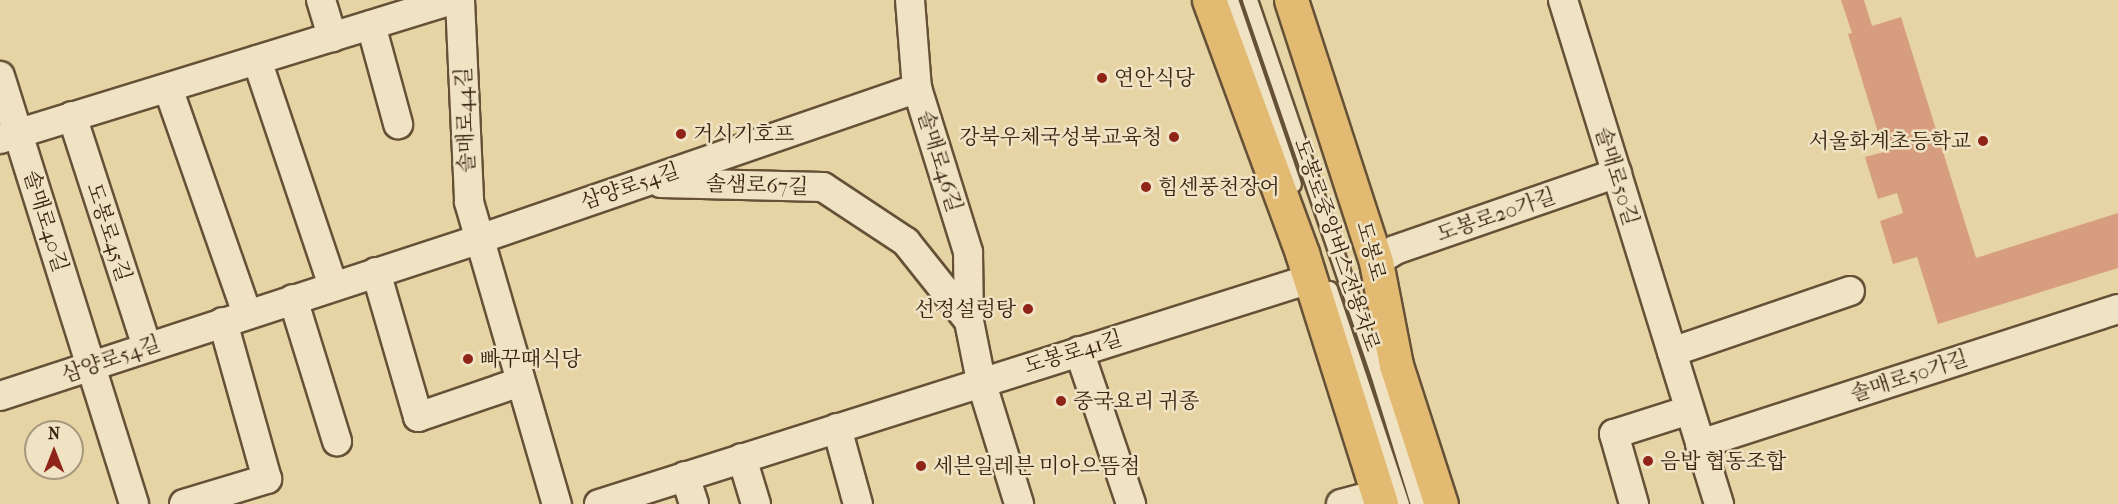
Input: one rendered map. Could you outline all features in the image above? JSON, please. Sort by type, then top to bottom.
[{"type":"main road","points":[[1209,0],[1387,501]]},
{"type":"main road","name":"도봉로","points":[[1292,0],[1376,262],[1396,364],[1441,504]]},
{"type":"street","points":[[321,0],[332,37]]},
{"type":"street","points":[[9,136],[451,0]]},
{"type":"street","name":"솔매로44길","points":[[460,0],[469,202],[477,239],[557,504]]},
{"type":"street","name":"솔매로46길","points":[[910,0],[917,88],[968,252],[969,321]]},
{"type":"street","name":"솔매로50길","points":[[1563,0],[1719,504]]},
{"type":"street","points":[[371,25],[398,124]]},
{"type":"street","points":[[257,60],[333,286]]},
{"type":"street","name":"솔매로40길","points":[[0,76],[9,136],[91,367],[134,504]]},
{"type":"street","points":[[168,88],[235,318],[267,479],[184,504]]},
{"type":"street","name":"삼양로54길","points":[[2,388],[91,367],[477,239],[917,88]]},
{"type":"street","name":"도봉로45길","points":[[72,116],[147,347]]},
{"type":"street","name":"도봉로20가길","points":[[1376,262],[1395,250],[1617,173]]},
{"type":"street","name":"솔샘로67길","points":[[625,187],[664,182],[823,187],[906,242],[969,321],[981,381],[1019,504]]},
{"type":"street","points":[[376,272],[418,417],[520,382]]},
{"type":"street","name":"도봉로41길","points":[[600,504],[981,381],[1310,279]]},
{"type":"street","points":[[1672,352],[1850,291]]},
{"type":"street","points":[[293,299],[337,441]]},
{"type":"street","name":"솔매로50가길","points":[[1700,444],[2118,309]]},
{"type":"street","points":[[1079,351],[1131,504]]},
{"type":"street","points":[[1634,504],[1614,434],[1689,410]]},
{"type":"street","points":[[837,428],[858,504]]},
{"type":"street","points":[[742,458],[756,504]]},
{"type":"street","points":[[685,476],[694,504]]},
{"type":"street","points":[[1341,504],[1387,501]]},
{"type":"lane","name":"도봉로중앙버스전용차로","points":[[1231,0],[1299,198]]},
{"type":"lane","points":[[1250,0],[1378,374],[1418,504]]},
{"type":"lane","name":"도봉로중앙버스전용차로","points":[[1306,221],[1387,501]]},
{"type":"building","points":[[1841,0],[1864,0],[1872,26],[1901,17],[1976,258],[2118,213],[2118,268],[1938,324],[1917,257],[1893,264],[1880,221],[1903,213],[1897,193],[1878,199],[1865,157],[1884,152],[1848,34],[1852,33]]},
{"type":"place","name":"연안식당","points":[[1102,78]]},
{"type":"place","name":"거시기호프","points":[[681,134]]},
{"type":"place","name":"강북우체국성북교육청","points":[[1174,137]]},
{"type":"place","name":"서울화계초등학교","points":[[1983,141]]},
{"type":"place","name":"힘센풍천장어","points":[[1146,187]]},
{"type":"place","name":"선정설렁탕","points":[[1028,309]]},
{"type":"place","name":"빠꾸때식당","points":[[468,359]]},
{"type":"place","name":"중국요리 귀종","points":[[1061,401]]},
{"type":"place","name":"음밥 협동조합","points":[[1648,461]]},
{"type":"place","name":"세븐일레븐 미아으뜸점","points":[[921,466]]}]
